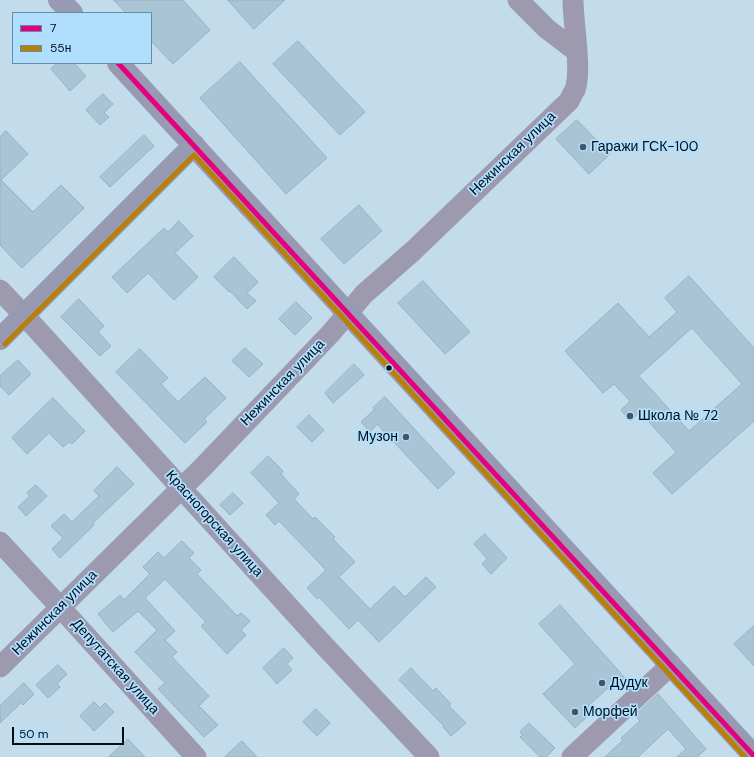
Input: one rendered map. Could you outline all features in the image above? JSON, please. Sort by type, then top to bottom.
[{"type":"main road","points":[[59,0],[71,12]]},
{"type":"main road","points":[[119,64],[754,756]]},
{"type":"main road","points":[[0,339],[194,145]]},
{"type":"street","points":[[518,0],[546,29],[576,51]]},
{"type":"street","points":[[573,0],[576,51]]},
{"type":"street","name":"Нежинская улица","points":[[0,667],[203,467],[331,333],[364,294],[413,251],[569,100],[575,89],[578,76],[576,51]]},
{"type":"street","name":"Красногорская улица","points":[[0,290],[320,641],[429,757]]},
{"type":"street","name":"Депутатская улица","points":[[0,542],[196,757]]},
{"type":"street","points":[[572,757],[671,666]]},
{"type":"building","points":[[114,0],[183,0],[210,30],[173,64],[152,42],[152,12],[125,12]]},
{"type":"building","points":[[228,0],[285,0],[254,29]]},
{"type":"building","points":[[298,41],[365,112],[340,135],[273,64]]},
{"type":"building","points":[[240,62],[327,158],[286,194],[200,98]]},
{"type":"building","points":[[56,64],[75,64],[86,76],[70,91],[51,69]]},
{"type":"building","points":[[103,94],[113,104],[104,113],[109,117],[100,125],[86,110]]},
{"type":"building","name":"Гаражи ГСК-100","points":[[577,120],[610,154],[589,174],[556,139]]},
{"type":"building","points":[[6,131],[28,154],[1,180],[33,212],[61,185],[84,208],[22,268],[0,245],[0,137]]},
{"type":"building","points":[[144,135],[154,146],[110,187],[100,177]]},
{"type":"building","points":[[359,205],[382,231],[344,264],[321,239]]},
{"type":"building","points":[[179,221],[193,236],[175,253],[198,277],[174,300],[148,273],[127,293],[112,277],[164,228],[168,232]]},
{"type":"building","points":[[234,257],[258,282],[247,293],[256,301],[247,309],[214,277]]},
{"type":"building","points":[[689,276],[754,348],[754,421],[672,494],[653,473],[676,452],[640,412],[630,421],[621,410],[630,401],[614,384],[603,393],[565,351],[618,303],[649,337],[677,312],[665,298]],"holes":[[[692,328],[742,384],[689,431],[639,376]]]},
{"type":"building","points":[[423,281],[470,332],[445,354],[398,303]]},
{"type":"building","points":[[79,299],[104,326],[98,332],[111,346],[100,356],[61,317]]},
{"type":"building","points":[[296,302],[312,318],[295,335],[279,319]]},
{"type":"building","points":[[245,348],[263,364],[249,377],[232,361]]},
{"type":"building","points":[[140,349],[168,378],[161,384],[178,402],[205,377],[226,398],[204,419],[207,422],[185,443],[116,372]]},
{"type":"building","points":[[18,360],[31,374],[9,395],[0,386],[0,376]]},
{"type":"building","points":[[354,364],[364,375],[333,403],[325,393]]},
{"type":"building","points":[[385,397],[455,473],[438,489],[377,424],[370,432],[361,422]]},
{"type":"building","points":[[53,398],[85,431],[72,444],[69,442],[63,447],[49,433],[27,454],[12,438]]},
{"type":"building","points":[[309,415],[324,430],[312,442],[297,427]]},
{"type":"building","points":[[268,456],[283,471],[281,474],[299,494],[294,499],[313,519],[315,517],[335,537],[333,539],[355,562],[339,577],[370,609],[394,586],[405,597],[426,577],[436,587],[379,642],[358,620],[349,629],[319,597],[317,599],[307,588],[326,570],[279,521],[275,525],[266,515],[279,503],[251,473]]},
{"type":"building","points":[[117,467],[134,484],[93,523],[94,525],[60,558],[52,549],[63,538],[51,526],[64,514],[72,522],[99,496],[94,491]]},
{"type":"building","points":[[36,485],[47,496],[26,516],[18,507],[30,496],[27,493]]},
{"type":"building","points":[[233,493],[243,503],[230,515],[220,505]]},
{"type":"building","points":[[485,534],[507,558],[491,574],[482,564],[487,559],[474,544]]},
{"type":"building","points":[[182,541],[194,553],[189,558],[201,570],[197,574],[237,616],[241,613],[250,621],[241,630],[246,635],[227,654],[201,626],[206,622],[165,579],[145,598],[175,631],[165,640],[177,652],[172,657],[209,696],[199,706],[218,725],[204,737],[158,689],[165,683],[135,652],[157,630],[138,611],[113,632],[98,614],[120,595],[124,600],[150,574],[143,567],[158,552],[164,558]]},
{"type":"building","points":[[560,605],[625,678],[611,691],[608,688],[588,706],[593,711],[575,728],[543,694],[575,664],[539,624]]},
{"type":"building","points":[[754,626],[754,666],[734,644]]},
{"type":"building","points":[[284,648],[293,658],[287,664],[292,670],[277,684],[263,668]]},
{"type":"building","points":[[58,665],[67,674],[57,684],[60,687],[48,698],[36,685]]},
{"type":"building","points":[[411,668],[433,691],[436,688],[451,704],[449,706],[466,723],[451,736],[443,727],[444,726],[399,680]]},
{"type":"building","points":[[24,683],[34,694],[23,705],[21,703],[0,723],[0,706]]},
{"type":"building","points":[[658,694],[706,749],[697,757],[677,757],[686,749],[668,729],[638,757],[605,757],[623,740],[621,738],[640,721],[635,716]]},
{"type":"building","points":[[94,702],[100,708],[105,703],[114,712],[94,731],[80,716]]},
{"type":"building","points":[[316,709],[330,723],[317,736],[303,722]]},
{"type":"building","points":[[529,723],[555,748],[546,757],[540,757],[520,737],[523,735],[520,732]]},
{"type":"building","points":[[128,739],[145,757],[109,757]]},
{"type":"building","points":[[242,741],[257,757],[225,757]]},
{"type":"transit line","name":"7","points":[[119,64],[754,756]]},
{"type":"transit line","name":"55н","points":[[5,344],[194,155],[745,757]]},
{"type":"place","name":"Гаражи ГСК-100","points":[[583,147]]},
{"type":"place","name":"Школа № 72","points":[[630,416]]},
{"type":"place","name":"Музон","points":[[406,437]]},
{"type":"place","name":"Дудук","points":[[602,683]]},
{"type":"place","name":"Морфей","points":[[575,712]]}]
